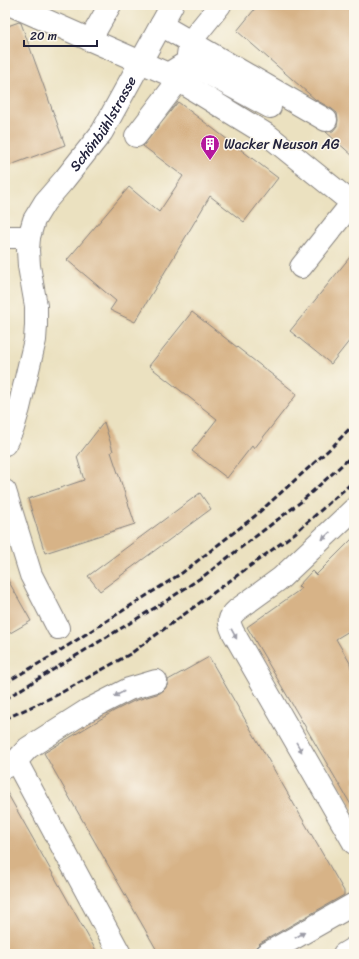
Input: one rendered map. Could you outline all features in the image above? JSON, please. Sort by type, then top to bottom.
[{"type":"street","points":[[12,5],[140,63],[181,65],[326,120]]},
{"type":"street","points":[[90,40],[110,5]]},
{"type":"street","name":"Schönbühlstrasse","points":[[5,444],[13,428],[19,408],[34,340],[36,306],[29,266],[29,237],[38,213],[45,202],[102,132],[172,5]]},
{"type":"street","points":[[136,136],[220,5]]},
{"type":"street","points":[[161,25],[181,65],[352,203],[301,267]]},
{"type":"street","points":[[181,65],[270,107]]},
{"type":"street","points":[[5,237],[29,237]]},
{"type":"street","points":[[5,491],[31,574],[58,628]]},
{"type":"street","points":[[354,509],[281,578],[237,610],[231,615],[229,620],[233,632],[354,843]]},
{"type":"street","points":[[120,954],[10,764],[28,748],[86,711],[129,689],[156,681]]},
{"type":"street","points":[[266,954],[354,904]]},
{"type":"street","points":[[344,954],[354,948]]},
{"type":"building","points":[[258,5],[354,5],[354,157],[326,132],[333,131],[337,126],[337,113],[316,100],[237,31]]},
{"type":"building","points":[[19,22],[21,23],[65,145],[5,167],[5,27]]},
{"type":"building","points":[[178,102],[278,178],[244,222],[210,196],[135,322],[110,310],[116,301],[67,260],[129,187],[159,212],[183,176],[143,146]]},
{"type":"building","points":[[354,252],[354,335],[331,364],[290,331]]},
{"type":"building","points":[[192,312],[297,394],[254,449],[252,446],[227,478],[192,451],[217,419],[149,366]]},
{"type":"building","points":[[104,422],[113,451],[111,452],[135,524],[45,553],[28,499],[84,480],[77,457]]},
{"type":"building","points":[[200,493],[211,509],[100,591],[88,576]]},
{"type":"building","points":[[354,537],[354,628],[336,639],[354,672],[354,810],[247,627],[301,589],[298,586],[312,571],[316,575]]},
{"type":"building","points":[[5,575],[31,621],[5,636]]},
{"type":"building","points":[[209,657],[344,891],[344,895],[260,943],[255,948],[254,954],[159,954],[44,753],[114,711],[134,701],[160,693],[165,689],[168,684],[168,680]]},
{"type":"building","points":[[5,789],[98,954],[5,954]]},
{"type":"railway","points":[[5,683],[50,657],[182,573],[255,516],[334,445],[354,424]]},
{"type":"railway","points":[[5,699],[166,601],[205,575],[302,501],[354,454]]},
{"type":"railway","points":[[5,719],[57,695],[130,654],[295,533],[354,481]]},
{"type":"place","name":"Wacker Neuson AG","points":[[210,161]]}]
